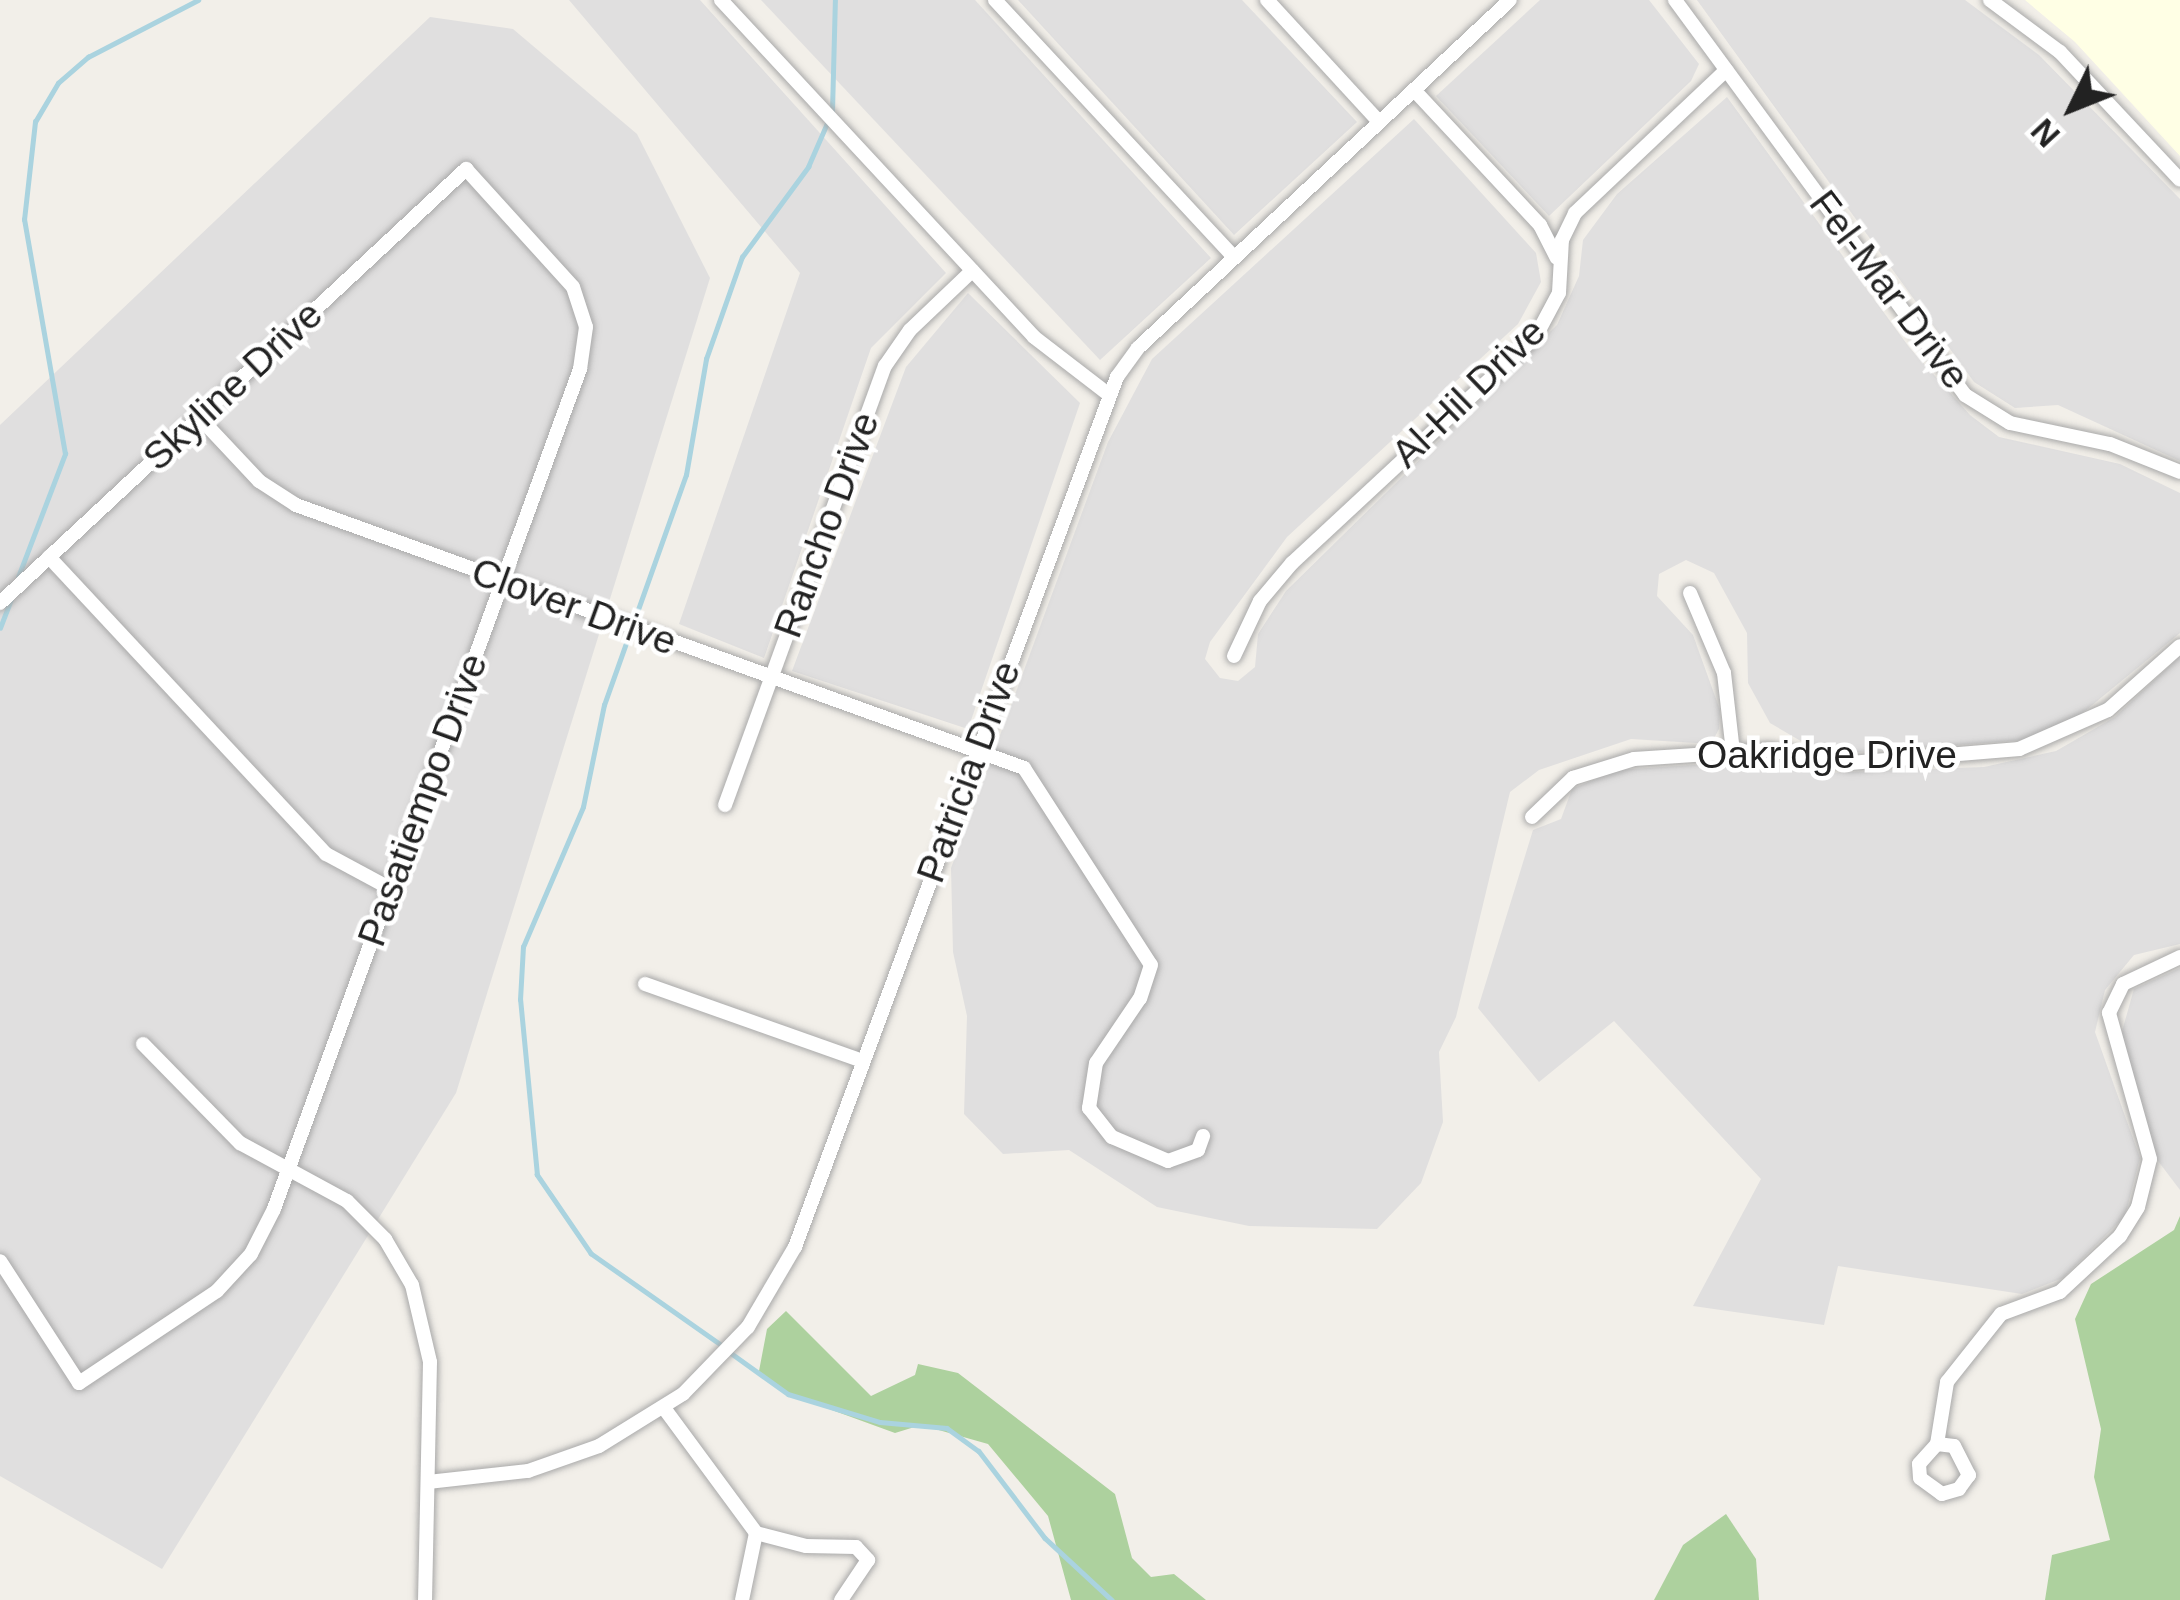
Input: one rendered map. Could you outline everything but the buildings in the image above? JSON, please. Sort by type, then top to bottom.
[{"type":"street","points":[[721,0],[1059,360],[1108,394]]},
{"type":"street","points":[[995,0],[1234,257]]},
{"type":"street","points":[[1267,0],[1379,122]]},
{"type":"street","name":"Patricia Drive","points":[[428,1482],[560,1461],[664,1408],[738,1339],[785,1268],[1108,394],[1138,348],[1510,0]]},
{"type":"street","name":"Fel-Mar Drive","points":[[1675,0],[1965,395],[2010,423],[2110,444],[2180,472]]},
{"type":"street","points":[[1990,0],[2060,52],[2180,181]]},
{"type":"street","name":"Al-Hil Drive","points":[[1234,656],[1260,601],[1292,563],[1536,336],[1551,316],[1575,213],[1726,70]]},
{"type":"street","points":[[1414,90],[1540,225],[1560,269]]},
{"type":"street","name":"Skyline Drive","points":[[0,603],[466,169]]},
{"type":"street","name":"Pasatiempo Drive","points":[[0,1261],[80,1383],[236,1274],[264,1232],[580,369],[586,327],[560,269],[466,169]]},
{"type":"street","name":"Rancho Drive","points":[[725,806],[885,366],[910,330],[972,271]]},
{"type":"street","name":"Clover Drive","points":[[199,417],[283,499],[1024,768],[1044,791],[1151,965],[1140,998],[1096,1063],[1089,1108],[1096,1122],[1168,1161],[1198,1150],[1203,1136]]},
{"type":"street","points":[[49,557],[326,854],[391,889]]},
{"type":"street","points":[[1690,593],[1724,673],[1733,752]]},
{"type":"street","name":"Oakridge Drive","points":[[1532,817],[1573,778],[1612,762],[1733,752],[1850,763],[2019,749],[2108,710],[2180,646]]},
{"type":"street","points":[[1937,1444],[1947,1382],[2001,1314],[2060,1292],[2120,1237],[2138,1208],[2150,1159],[2109,1013],[2123,984],[2180,957]]},
{"type":"street","points":[[646,984],[863,1061]]},
{"type":"street","points":[[143,1044],[226,1132],[367,1219],[412,1285],[430,1363],[425,1600]]},
{"type":"street","points":[[664,1408],[756,1533],[806,1546],[856,1546],[868,1560],[841,1600]]},
{"type":"street","points":[[742,1600],[756,1533]]},
{"type":"shaded area","points":[[569,0],[700,0],[946,273],[871,348],[764,658],[679,624],[800,273]]},
{"type":"shaded area","points":[[761,0],[975,0],[1211,258],[1100,360]]},
{"type":"shaded area","points":[[1018,0],[1242,0],[1357,122],[1234,235]]},
{"type":"shaded area","points":[[1540,0],[1649,0],[1699,64],[1691,81],[1549,216],[1436,96]]},
{"type":"shaded area","points":[[1697,0],[1965,0],[2039,55],[2180,199],[2180,461],[2058,405],[2015,408],[1974,382]]},
{"type":"shaded area","points":[[2025,0],[2180,0],[2180,156],[2075,42]]},
{"type":"shaded area","points":[[430,17],[513,29],[637,134],[710,278],[456,1093],[162,1569],[0,1476],[0,425]]},
{"type":"shaded area","points":[[1727,97],[1909,347],[1970,415],[1999,437],[2120,464],[2180,493],[2180,633],[2069,724],[2025,740],[1846,753],[1811,747],[1770,723],[1748,683],[1747,633],[1714,573],[1686,560],[1659,574],[1657,596],[1693,635],[1720,710],[1719,729],[1711,744],[1631,739],[1539,770],[1510,792],[1456,1017],[1439,1052],[1443,1122],[1421,1183],[1377,1229],[1249,1226],[1157,1207],[1069,1150],[1003,1154],[964,1114],[967,1016],[953,952],[951,868],[1108,442],[1152,359],[1414,119],[1536,253],[1541,282],[1518,324],[1287,537],[1210,642],[1205,659],[1220,678],[1238,681],[1255,667],[1258,634],[1286,591],[1557,325],[1579,276],[1583,240],[1617,194]]},
{"type":"shaded area","points":[[968,293],[1080,403],[968,729],[792,671],[906,367]]},
{"type":"shaded area","points":[[2180,656],[2180,944],[2134,955],[2105,990],[2095,1032],[2140,1158],[2125,1216],[2063,1278],[2022,1294],[1838,1266],[1824,1325],[1693,1306],[1761,1179],[1614,1021],[1539,1082],[1478,1008],[1533,830],[1561,819],[1572,789],[1617,770],[1754,761],[1824,773],[1984,767],[2056,751],[2115,717]]},
{"type":"shaded area","points":[[2180,968],[2180,1190],[2155,1157],[2119,1042],[2134,989]]},
{"type":"green space","points":[[2180,1216],[2180,1600],[2045,1600],[2052,1555],[2110,1540],[2094,1477],[2101,1429],[2075,1319],[2091,1284],[2174,1230]]},
{"type":"green space","points":[[786,1311],[871,1396],[915,1375],[918,1364],[958,1373],[1115,1494],[1132,1558],[1151,1577],[1174,1574],[1206,1600],[1071,1600],[1048,1516],[988,1444],[921,1425],[895,1433],[788,1394],[759,1371],[767,1329]]},
{"type":"green space","points":[[1726,1514],[1756,1559],[1759,1600],[1654,1600],[1683,1545]]},
{"type":"waterway","points":[[18,577],[65,454],[24,220],[35,122],[58,83],[88,57],[198,0]]},
{"type":"waterway","points":[[832,111],[835,0]]},
{"type":"waterway","points":[[722,1346],[591,1254],[537,1175],[520,1000],[523,947],[583,807],[604,705],[686,475],[706,359],[742,257],[808,167],[828,121]]},
{"type":"waterway","points":[[0,628],[11,600]]},
{"type":"waterway","points":[[731,1353],[788,1394],[880,1422],[947,1428],[979,1451],[1045,1538],[1112,1600]]}]
